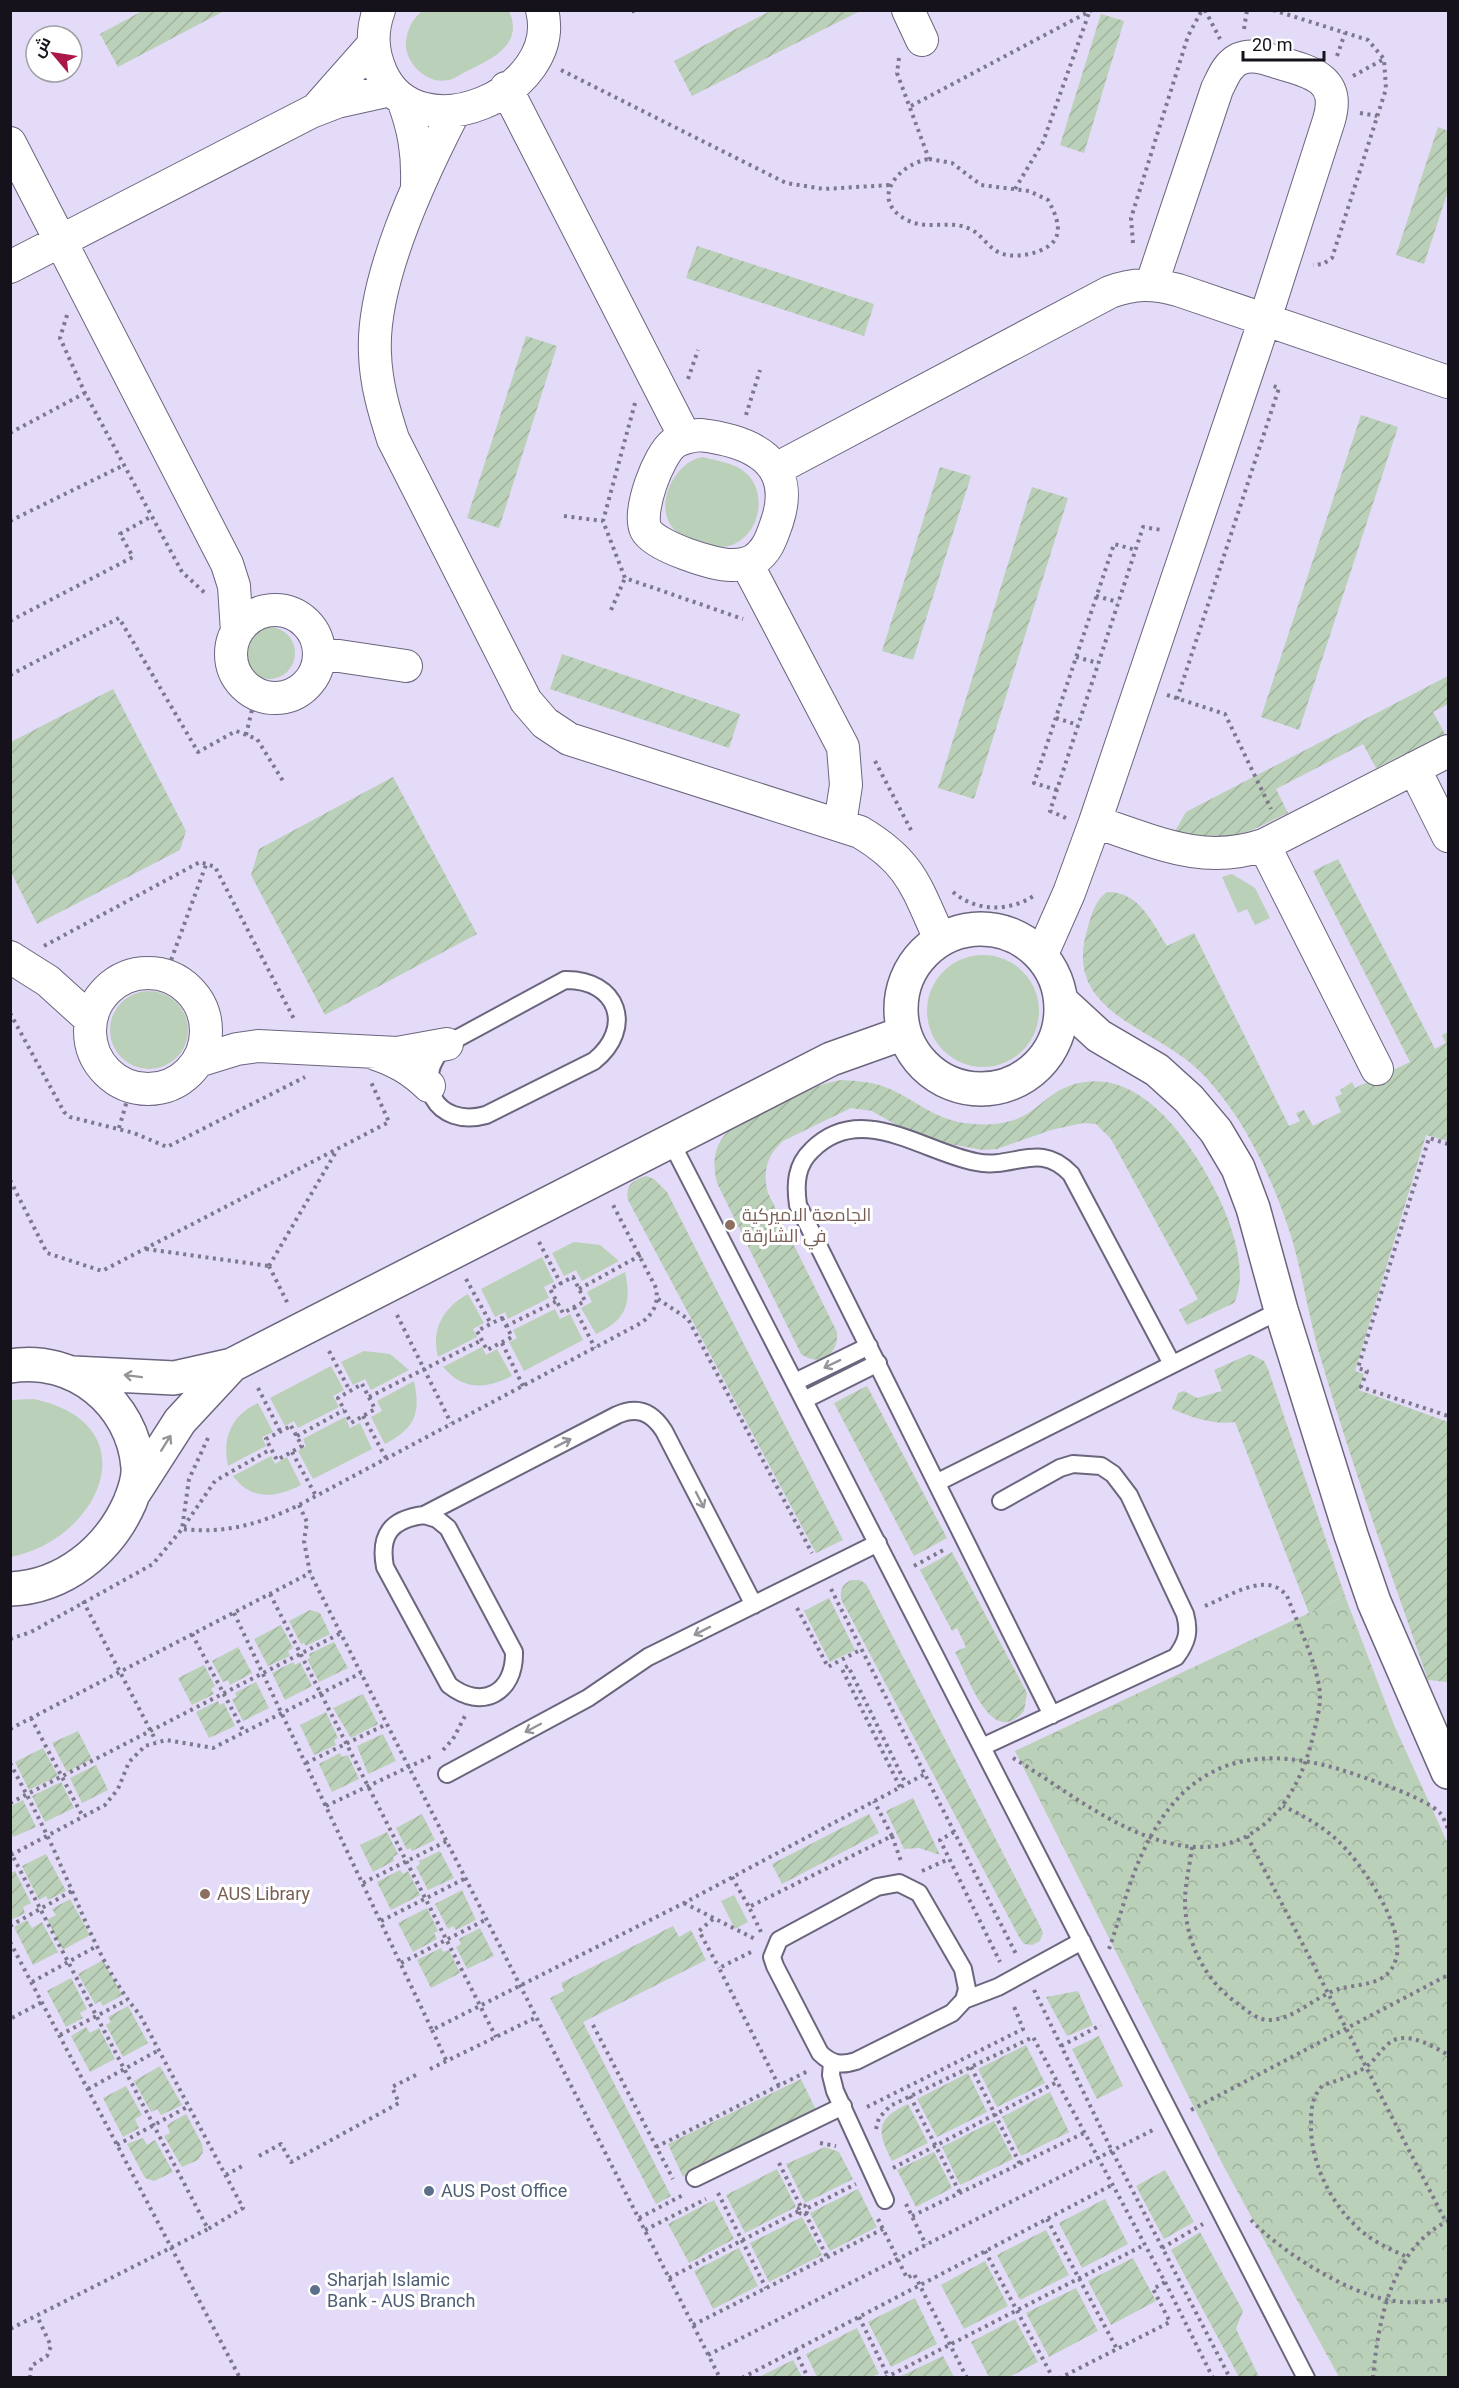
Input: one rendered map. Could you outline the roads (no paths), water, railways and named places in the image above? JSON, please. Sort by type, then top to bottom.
[{"type":"street","points":[[379,10],[374,25],[372,46],[376,62],[397,95],[413,128],[418,157],[417,187]]},
{"type":"street","points":[[10,267],[311,112],[364,95],[397,95],[432,111],[454,112],[481,103],[524,75],[536,57],[543,36],[542,10]]},
{"type":"street","points":[[908,10],[922,40]]},
{"type":"street","points":[[311,112],[344,81],[372,46]]},
{"type":"street","points":[[1042,954],[1069,893],[1083,821],[1141,687],[1246,377],[1332,108],[1326,84],[1318,76],[1307,70],[1250,56],[1229,67],[1217,88],[1153,280]]},
{"type":"street","points":[[506,88],[685,437]]},
{"type":"street","points":[[454,112],[417,187],[378,309],[374,353],[379,397],[393,439],[526,701],[545,723],[569,739],[840,824],[879,843],[910,873],[940,939]]},
{"type":"street","points":[[10,143],[226,564],[234,586],[237,620],[232,645],[232,660],[236,674],[244,685],[270,698],[284,697],[297,691],[309,682],[316,669],[319,653],[316,638],[308,625],[297,615],[275,610],[256,597],[226,564]]},
{"type":"street","points":[[777,469],[1110,292],[1153,280],[1449,382]]},
{"type":"street","points":[[708,436],[736,444],[763,455],[777,469],[783,494],[778,519],[768,546],[761,556],[747,564],[723,565],[662,544],[647,532],[643,519],[645,506],[659,462],[666,450],[685,437],[708,436]]},
{"type":"street","points":[[747,564],[843,747],[846,785],[840,824]]},
{"type":"street","points":[[237,620],[275,610]]},
{"type":"street","points":[[319,653],[406,666]]},
{"type":"street","points":[[1083,821],[1201,854],[1242,853],[1274,840],[1449,751]]},
{"type":"street","points":[[1414,768],[1449,836]]},
{"type":"street","points":[[1274,840],[1377,1069]]},
{"type":"street","points":[[983,928],[1005,931],[1025,940],[1042,954],[1056,976],[1062,1002],[1057,1038],[1048,1054],[1030,1073],[1008,1085],[982,1090],[957,1086],[934,1075],[916,1056],[904,1033],[902,998],[906,980],[926,950],[940,939],[961,930],[983,928]]},
{"type":"street","points":[[13,959],[95,1007]]},
{"type":"street","points":[[148,972],[166,974],[180,981],[192,992],[201,1006],[206,1021],[206,1042],[198,1061],[185,1076],[169,1085],[150,1089],[131,1087],[116,1080],[102,1069],[93,1053],[89,1036],[95,1007],[114,983],[130,975],[148,972]]},
{"type":"street","points":[[1062,1002],[1099,1036],[1157,1070],[1181,1091],[1216,1131],[1238,1168],[1253,1208],[1281,1310],[1374,1602],[1440,1733],[1449,1772]]},
{"type":"street","points":[[206,1021],[258,1046]]},
{"type":"street","points":[[16,1361],[73,1372],[174,1378],[232,1365],[389,1302],[604,1195],[670,1140],[831,1059],[904,1033]]},
{"type":"street","points":[[198,1061],[227,1051],[258,1046],[406,1052],[447,1044]]},
{"type":"street","points":[[1048,1054],[1121,1048]]},
{"type":"street","points":[[364,1052],[403,1065],[429,1086]]},
{"type":"street","points":[[10,1589],[44,1584],[68,1574],[90,1558],[114,1532],[134,1492],[180,1421],[232,1365]]},
{"type":"street","points":[[73,1372],[97,1388],[114,1406],[127,1425],[138,1469],[134,1492]]},
{"type":"lane","points":[[565,980],[583,980],[599,986],[612,1000],[618,1016],[616,1034],[608,1050],[594,1061],[486,1115],[472,1119],[457,1117],[444,1110],[434,1099],[429,1086],[429,1069],[435,1055],[447,1044],[565,980]]},
{"type":"lane","points":[[1052,1715],[966,1537],[798,1205],[795,1188],[798,1171],[806,1155],[819,1143],[856,1129],[875,1128],[979,1163],[1041,1156],[1063,1165],[1071,1174],[1172,1364]]},
{"type":"lane","points":[[670,1140],[1305,2378]]},
{"type":"lane","points":[[938,1482],[1281,1310]]},
{"type":"lane","points":[[795,1382],[869,1346]]},
{"type":"lane","points":[[804,1400],[878,1363]]},
{"type":"lane","points":[[424,1515],[437,1519],[448,1528],[514,1652],[515,1666],[510,1679],[501,1690],[488,1696],[474,1698],[460,1694],[449,1685],[386,1567],[382,1552],[386,1537],[395,1524],[408,1517],[424,1515],[627,1410],[639,1410],[650,1414],[664,1431],[754,1605]]},
{"type":"lane","points":[[982,1747],[1176,1657],[1186,1644],[1189,1629],[1185,1614],[1129,1495],[1113,1473],[1101,1466],[1073,1464],[1060,1468],[1001,1501]]},
{"type":"lane","points":[[447,1774],[588,1698],[648,1657],[878,1543]]},
{"type":"lane","points":[[899,1883],[920,1893],[963,1970],[967,1989],[964,2000],[952,2013],[856,2061],[840,2064],[830,2061],[816,2046],[775,1966],[770,1946],[877,1887],[899,1883]]},
{"type":"lane","points":[[964,2000],[987,1992],[1082,1941]]},
{"type":"lane","points":[[830,2061],[831,2074],[879,2205]]},
{"type":"lane","points":[[695,2178],[843,2106]]},
{"type":"place","name":"الجامعة الاميركية في الشارقة","points":[[730,1225]]},
{"type":"place","name":"AUS Library","points":[[205,1894]]},
{"type":"place","name":"AUS Post Office","points":[[429,2191]]},
{"type":"place","name":"Sharjah Islamic Bank - AUS Branch","points":[[315,2290]]}]
